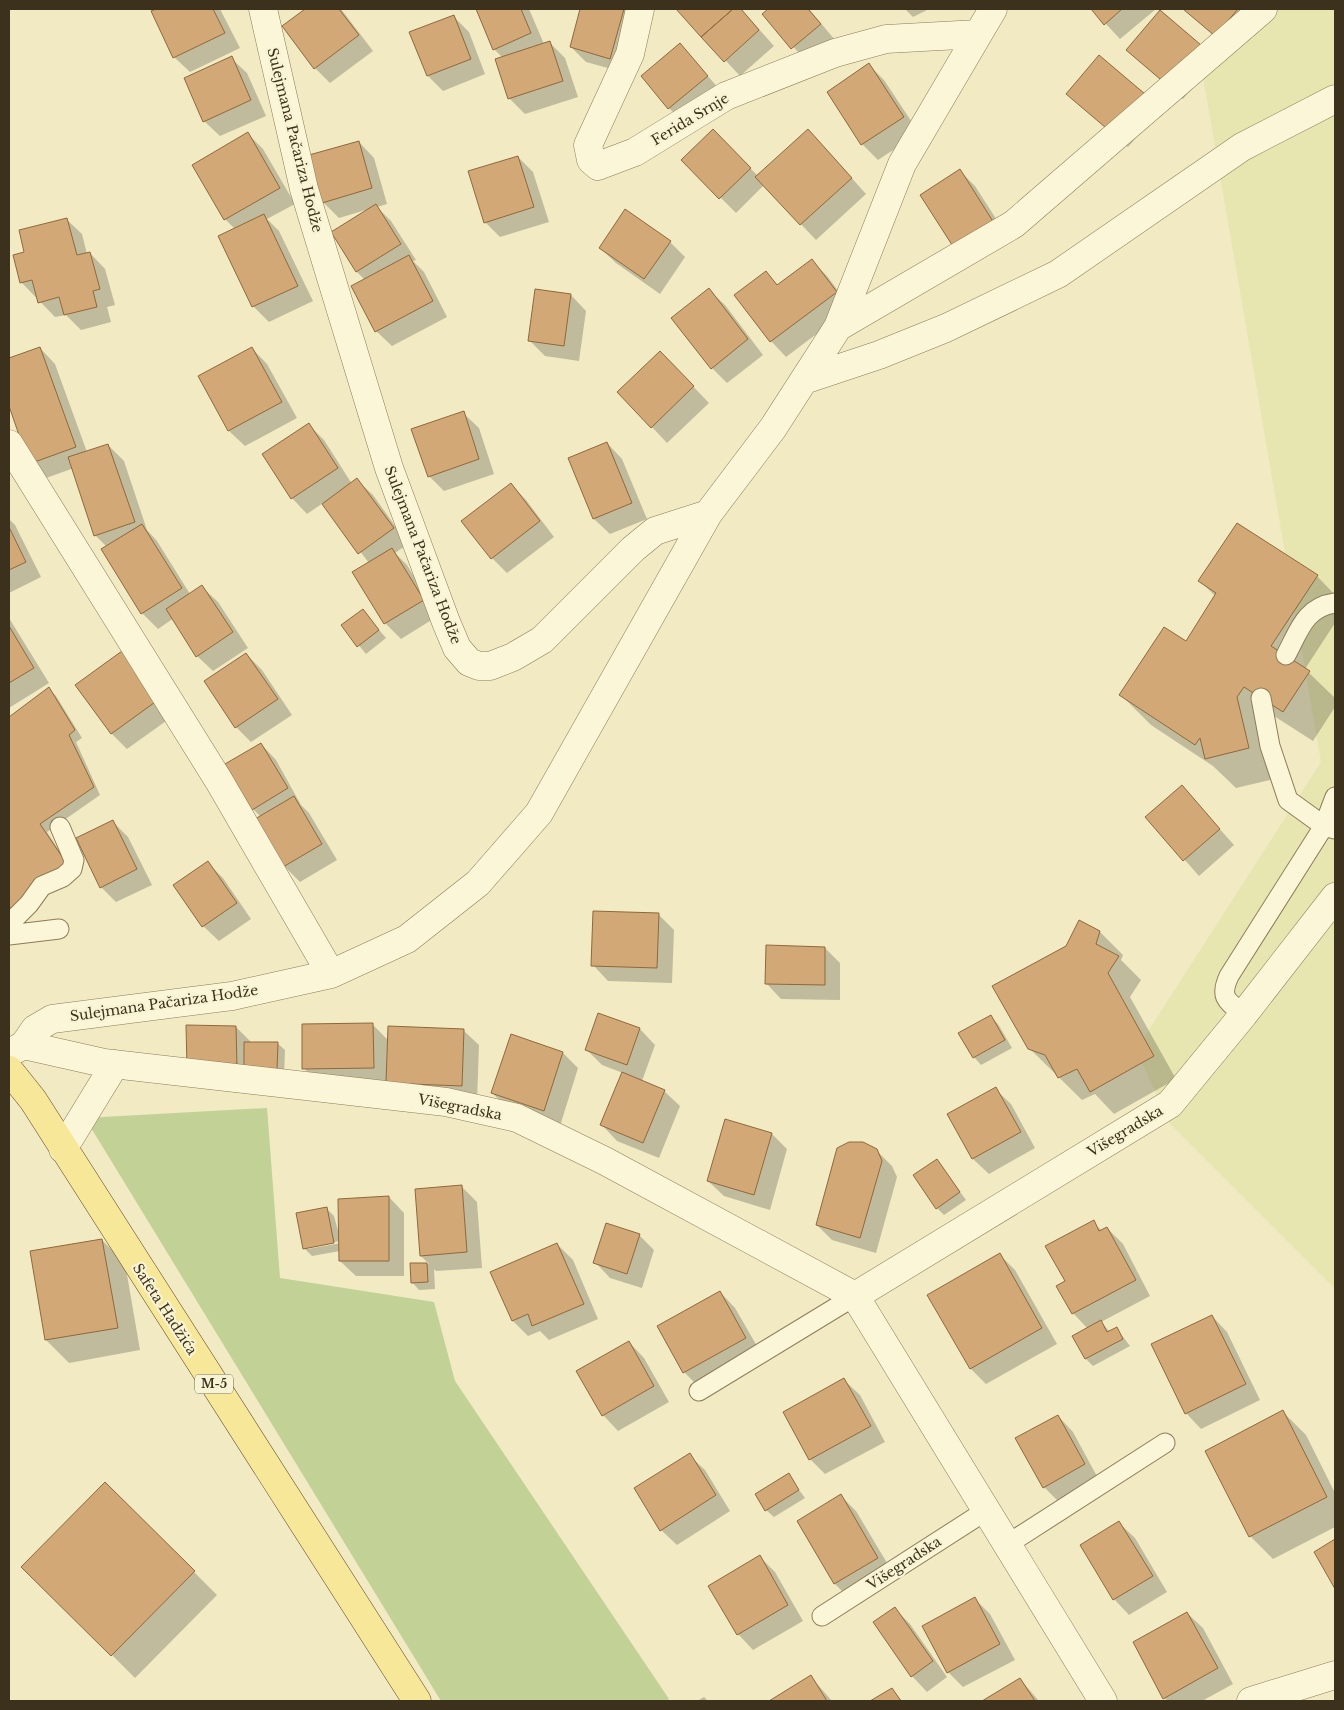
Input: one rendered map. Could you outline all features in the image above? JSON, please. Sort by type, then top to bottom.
[{"type":"main road","name":"Safeta Hadžića","points":[[9,1070],[33,1100],[416,1701]]},
{"type":"street","name":"Sulejmana Pačariza Hodže","points":[[263,9],[304,189],[389,468],[446,622],[457,648],[469,662],[479,666],[490,666],[513,657],[542,640],[633,549],[655,531],[708,514]]},
{"type":"street","name":"Ferida Srnje","points":[[640,9],[630,54],[588,145],[591,160],[598,166],[635,152],[726,96],[835,53],[886,39],[978,34]]},
{"type":"street","points":[[708,514],[773,428],[838,327],[902,164],[994,9]]},
{"type":"street","points":[[838,327],[1014,224],[1263,9]]},
{"type":"street","points":[[804,380],[879,355],[946,328],[1058,274],[1242,147],[1335,99]]},
{"type":"street","points":[[9,444],[219,781],[331,974]]},
{"type":"street","name":"Sulejmana Pačariza Hodže","points":[[17,1049],[35,1029],[52,1019],[232,996],[331,974],[407,939],[478,883],[540,813],[708,514]]},
{"type":"street","name":"Višegradska","points":[[17,1049],[116,1064],[446,1102],[518,1118],[605,1162],[855,1296],[1170,1104],[1244,1014],[1335,897]]},
{"type":"street","points":[[63,1149],[116,1064]]},
{"type":"street","points":[[855,1296],[1103,1701]]},
{"type":"street","points":[[1251,1701],[1335,1675]]},
{"type":"lane","points":[[1286,655],[1303,622],[1320,605],[1335,603]]},
{"type":"lane","points":[[1260,698],[1270,746],[1288,800],[1330,828]]},
{"type":"lane","points":[[1244,1014],[1226,999],[1223,989],[1229,976],[1330,828],[1335,797]]},
{"type":"lane","points":[[9,924],[29,904],[42,886],[64,877],[72,869],[74,860],[60,827]]},
{"type":"lane","points":[[9,935],[58,929]]},
{"type":"lane","name":"Višegradska","points":[[699,1391],[855,1296]]},
{"type":"lane","points":[[1008,1544],[1165,1443]]},
{"type":"lane","name":"Višegradska","points":[[822,1616],[987,1510]]},
{"type":"shaded area","points":[[1253,9],[1335,9],[1335,1289],[1170,1124],[1136,1050],[1321,762],[1202,71]]},
{"type":"green space","points":[[267,1108],[280,1278],[434,1302],[455,1381],[669,1699],[666,1701],[441,1701],[85,1118]]},
{"type":"building","points":[[156,9],[213,9],[225,33],[173,58],[151,11]]},
{"type":"building","points":[[305,9],[339,9],[359,35],[314,69],[282,26]]},
{"type":"building","points":[[476,9],[521,9],[531,33],[493,50]]},
{"type":"building","points":[[580,9],[624,9],[610,59],[570,47]]},
{"type":"building","points":[[676,9],[733,9],[701,37]]},
{"type":"building","points":[[733,9],[741,9],[759,30],[724,62],[701,37]]},
{"type":"building","points":[[768,9],[808,9],[821,24],[791,49],[762,14]]},
{"type":"building","points":[[1091,9],[1122,9],[1104,25]]},
{"type":"building","points":[[1183,9],[1238,9],[1215,36]]},
{"type":"building","points":[[1160,10],[1201,45],[1167,85],[1126,50]]},
{"type":"building","points":[[454,15],[471,59],[427,76],[409,32]]},
{"type":"building","points":[[550,41],[563,81],[508,99],[495,59]]},
{"type":"building","points":[[680,43],[708,76],[668,109],[641,76]]},
{"type":"building","points":[[1099,55],[1145,94],[1112,133],[1066,94]]},
{"type":"building","points":[[232,56],[251,100],[203,122],[184,78]]},
{"type":"building","points":[[869,63],[904,117],[861,145],[827,92]]},
{"type":"building","points":[[713,129],[751,168],[719,199],[681,160]]},
{"type":"building","points":[[808,129],[852,178],[800,225],[755,177]]},
{"type":"building","points":[[248,132],[280,188],[224,220],[192,165]]},
{"type":"building","points":[[359,141],[372,188],[322,203],[309,155]]},
{"type":"building","points":[[518,156],[534,207],[484,223],[468,171]]},
{"type":"building","points":[[960,169],[994,223],[954,248],[920,195]]},
{"type":"building","points":[[376,204],[401,244],[356,272],[331,232]]},
{"type":"building","points":[[625,209],[671,241],[644,279],[599,248]]},
{"type":"building","points":[[264,214],[298,286],[252,307],[218,236]]},
{"type":"building","points":[[67,218],[77,255],[90,252],[100,289],[93,291],[97,307],[64,315],[59,297],[38,303],[32,280],[20,283],[13,255],[24,252],[19,230]]},
{"type":"building","points":[[409,255],[433,301],[375,332],[351,286]]},
{"type":"building","points":[[812,259],[837,292],[770,342],[734,295],[766,271],[777,285]]},
{"type":"building","points":[[709,288],[748,339],[711,369],[671,318]]},
{"type":"building","points":[[535,289],[571,294],[564,346],[528,341]]},
{"type":"building","points":[[40,347],[76,447],[29,464],[9,406],[9,358]]},
{"type":"building","points":[[252,347],[282,402],[228,431],[198,376]]},
{"type":"building","points":[[660,351],[694,386],[651,428],[617,392]]},
{"type":"building","points":[[464,411],[479,459],[428,477],[411,429]]},
{"type":"building","points":[[309,423],[338,468],[291,499],[262,454]]},
{"type":"building","points":[[607,442],[632,503],[593,519],[568,458]]},
{"type":"building","points":[[108,444],[135,522],[94,536],[68,457]]},
{"type":"building","points":[[357,478],[394,528],[358,554],[322,504]]},
{"type":"building","points":[[511,483],[540,521],[491,559],[461,521]]},
{"type":"building","points":[[1237,523],[1318,575],[1271,646],[1310,671],[1283,712],[1244,687],[1237,697],[1249,748],[1205,759],[1200,738],[1195,745],[1119,695],[1164,627],[1186,641],[1216,593],[1198,581]]},
{"type":"building","points":[[142,524],[182,588],[141,614],[101,549]]},
{"type":"building","points":[[9,527],[26,562],[9,570]]},
{"type":"building","points":[[392,548],[424,600],[384,624],[352,572]]},
{"type":"building","points":[[202,585],[233,632],[196,657],[166,609]]},
{"type":"building","points":[[363,609],[379,630],[357,647],[341,625]]},
{"type":"building","points":[[9,626],[34,668],[9,683]]},
{"type":"building","points":[[122,651],[158,700],[111,734],[75,685]]},
{"type":"building","points":[[246,653],[278,699],[235,728],[204,681]]},
{"type":"building","points":[[49,687],[75,730],[69,735],[94,787],[40,824],[69,867],[9,909],[9,717]]},
{"type":"building","points":[[261,743],[288,788],[252,810],[225,764]]},
{"type":"building","points":[[1182,785],[1220,829],[1183,861],[1145,817]]},
{"type":"building","points":[[294,796],[322,844],[283,867],[255,819]]},
{"type":"building","points":[[113,820],[137,869],[100,888],[76,838]]},
{"type":"building","points":[[208,861],[237,903],[202,927],[173,885]]},
{"type":"building","points":[[593,911],[659,913],[657,968],[591,966]]},
{"type":"building","points":[[1079,920],[1100,931],[1096,944],[1119,956],[1108,973],[1154,1056],[1090,1092],[1077,1069],[1058,1078],[1045,1055],[1028,1049],[992,986],[1066,946]]},
{"type":"building","points":[[766,945],[825,947],[825,985],[765,984]]},
{"type":"building","points":[[598,1013],[640,1028],[627,1065],[585,1050]]},
{"type":"building","points":[[991,1015],[1005,1040],[973,1058],[958,1033]]},
{"type":"building","points":[[373,1023],[374,1068],[302,1069],[302,1024]]},
{"type":"building","points":[[186,1025],[236,1026],[237,1068],[187,1068]]},
{"type":"building","points":[[388,1026],[464,1029],[462,1086],[386,1083]]},
{"type":"building","points":[[511,1034],[563,1052],[544,1111],[491,1093]]},
{"type":"building","points":[[244,1042],[278,1042],[277,1070],[244,1070]]},
{"type":"building","points":[[622,1072],[665,1090],[643,1143],[600,1125]]},
{"type":"building","points":[[996,1087],[1021,1132],[972,1159],[947,1114]]},
{"type":"building","points":[[725,1119],[772,1133],[754,1195],[707,1181]]},
{"type":"building","points":[[849,1142],[863,1142],[877,1149],[882,1161],[860,1238],[816,1225],[837,1148]]},
{"type":"building","points":[[937,1159],[960,1192],[936,1209],[913,1175]]},
{"type":"building","points":[[462,1185],[467,1252],[420,1256],[415,1189]]},
{"type":"building","points":[[389,1196],[389,1261],[339,1261],[338,1199]]},
{"type":"building","points":[[327,1207],[334,1243],[303,1249],[296,1213]]},
{"type":"building","points":[[1094,1220],[1099,1231],[1107,1227],[1136,1280],[1072,1314],[1056,1286],[1065,1281],[1045,1246]]},
{"type":"building","points":[[606,1223],[640,1234],[627,1274],[593,1263]]},
{"type":"building","points":[[102,1239],[118,1328],[45,1340],[30,1251]]},
{"type":"building","points":[[557,1243],[584,1304],[532,1326],[528,1314],[512,1321],[490,1272]]},
{"type":"building","points":[[1000,1253],[1042,1328],[970,1369],[927,1295]]},
{"type":"building","points":[[410,1263],[427,1263],[428,1282],[411,1283]]},
{"type":"building","points":[[720,1291],[746,1338],[683,1373],[657,1326]]},
{"type":"building","points":[[1212,1315],[1246,1384],[1185,1414],[1151,1344]]},
{"type":"building","points":[[1101,1320],[1107,1332],[1117,1327],[1123,1339],[1085,1359],[1072,1336]]},
{"type":"building","points":[[629,1341],[654,1386],[602,1416],[576,1371]]},
{"type":"building","points":[[844,1378],[871,1426],[809,1460],[783,1412]]},
{"type":"building","points":[[1283,1410],[1327,1497],[1249,1537],[1205,1451]]},
{"type":"building","points":[[1058,1415],[1085,1464],[1043,1488],[1015,1438]]},
{"type":"building","points":[[690,1453],[716,1495],[660,1531],[634,1488]]},
{"type":"building","points":[[789,1473],[799,1490],[765,1511],[755,1494]]},
{"type":"building","points":[[105,1482],[195,1571],[111,1656],[21,1567]]},
{"type":"building","points":[[841,1494],[878,1558],[834,1584],[797,1521]]},
{"type":"building","points":[[1119,1521],[1153,1576],[1113,1600],[1080,1545]]},
{"type":"building","points":[[1335,1539],[1335,1589],[1314,1552]]},
{"type":"building","points":[[760,1555],[788,1605],[737,1635],[708,1586]]},
{"type":"building","points":[[975,1597],[1000,1644],[947,1673],[922,1626]]},
{"type":"building","points":[[895,1607],[933,1661],[911,1677],[873,1622]]},
{"type":"building","points":[[1187,1612],[1218,1668],[1163,1699],[1133,1642]]},
{"type":"building","points":[[811,1675],[827,1701],[769,1701]]},
{"type":"building","points":[[1020,1678],[1035,1701],[982,1701]]},
{"type":"building","points":[[892,1688],[901,1701],[870,1701]]}]
